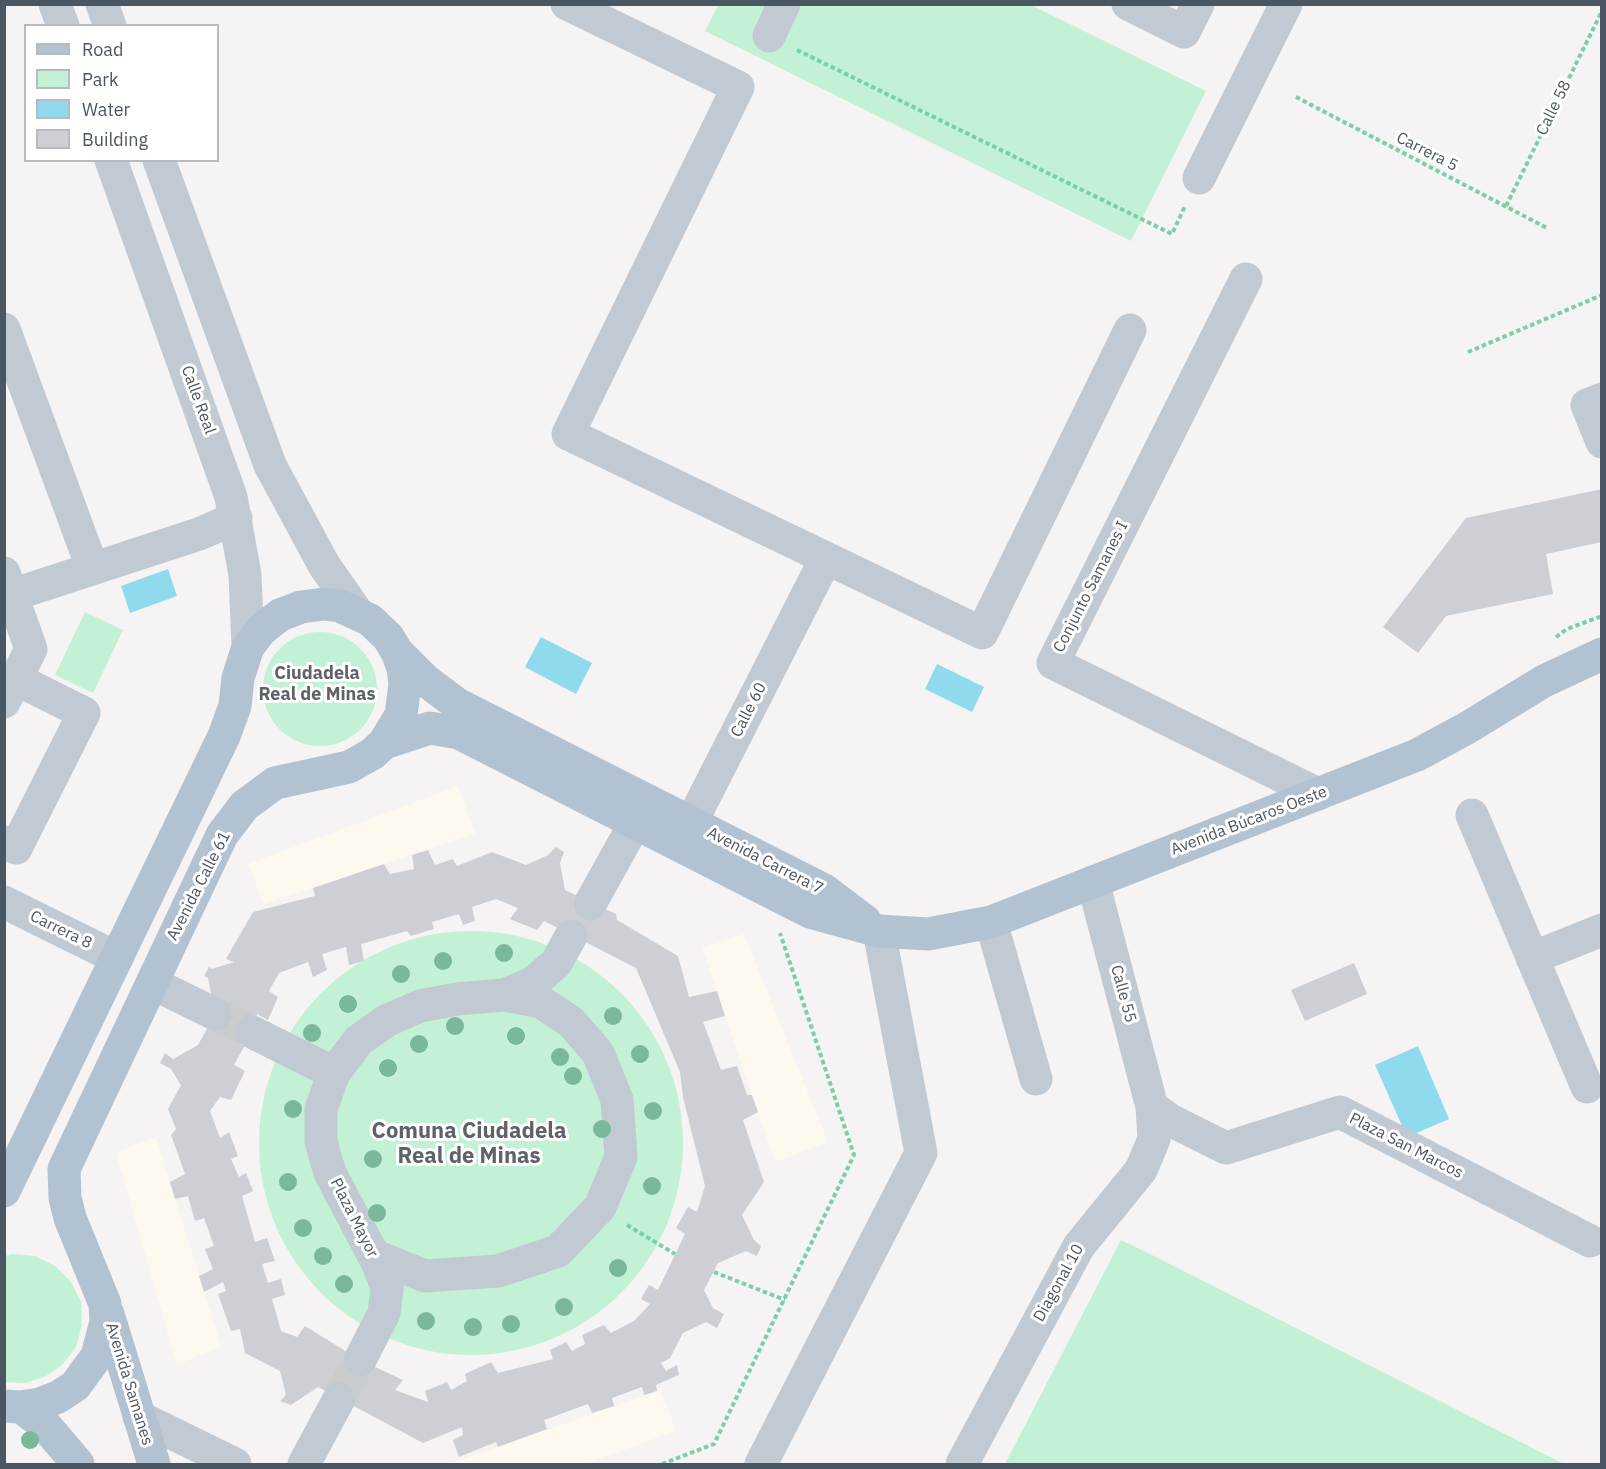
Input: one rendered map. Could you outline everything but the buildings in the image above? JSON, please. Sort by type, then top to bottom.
[{"type":"main road","name":"Avenida Calle 61","points":[[4,1191],[224,736],[236,706],[238,678],[248,647],[261,630],[280,615],[301,607],[324,604],[356,611],[370,620],[388,637],[397,652],[404,676],[401,715],[384,743],[372,754],[350,767],[275,783],[244,806],[222,835],[64,1169],[65,1198],[70,1218],[105,1304],[103,1340],[88,1371],[75,1386],[58,1397],[13,1407]]},
{"type":"main road","name":"Avenida Carrera 7","points":[[397,652],[424,680],[457,704],[824,890],[879,931]]},
{"type":"main road","name":"Avenida Búcaros Oeste","points":[[879,931],[928,933],[991,922],[1440,744],[1544,681],[1602,654]]},
{"type":"main road","name":"Avenida Carrera 7","points":[[384,743],[430,728],[459,733],[810,912],[879,931]]},
{"type":"main road","name":"Avenida Samanes","points":[[105,1304],[154,1464]]},
{"type":"main road","points":[[13,1407],[45,1425],[78,1464]]},
{"type":"street","points":[[55,4],[62,24]]},
{"type":"street","points":[[102,4],[109,24]]},
{"type":"street","points":[[567,4],[738,87],[568,434],[982,633],[1130,330]]},
{"type":"street","points":[[769,36],[784,4]]},
{"type":"street","points":[[1128,4],[1184,32],[1198,4]]},
{"type":"street","points":[[1199,178],[1286,4]]},
{"type":"street","name":"Calle Real","points":[[112,162],[225,474],[236,518],[245,575],[248,647]]},
{"type":"street","points":[[160,162],[270,465],[324,565],[356,611]]},
{"type":"street","name":"Conjunto Samanes I","points":[[1246,279],[1053,663],[1318,794]]},
{"type":"street","points":[[4,329],[92,567]]},
{"type":"street","points":[[1602,399],[1587,405],[1602,442]]},
{"type":"street","points":[[4,842],[16,848],[84,712],[10,690],[31,649],[8,584],[92,567],[199,534],[236,518]]},
{"type":"street","name":"Calle 60","points":[[691,823],[826,558]]},
{"type":"street","points":[[1472,815],[1587,1087]]},
{"type":"street","points":[[590,904],[635,823]]},
{"type":"street","name":"Calle 55","points":[[1093,882],[1152,1107]]},
{"type":"street","name":"Carrera 8","points":[[4,902],[117,958]]},
{"type":"street","points":[[991,922],[1036,1079]]},
{"type":"street","points":[[1532,958],[1602,930]]},
{"type":"street","points":[[761,1464],[921,1153],[879,931]]},
{"type":"street","name":"Plaza Mayor","points":[[360,1360],[384,1313],[387,1288],[373,1255],[330,1173],[321,1142],[321,1109],[334,1072],[358,1041],[386,1021],[420,1006],[456,999],[504,995],[533,983],[556,963],[571,936]]},
{"type":"street","points":[[152,983],[215,1014]]},
{"type":"street","points":[[373,1255],[425,1276],[498,1271],[558,1251],[600,1208],[621,1157],[617,1100],[598,1053],[571,1022],[541,1002],[504,995]]},
{"type":"street","points":[[252,1032],[334,1072]]},
{"type":"street","name":"Plaza San Marcos","points":[[1152,1107],[1170,1120],[1226,1148],[1340,1112],[1590,1241]]},
{"type":"street","name":"Diagonal 10","points":[[962,1464],[1079,1246],[1141,1170],[1150,1153],[1155,1126],[1152,1107]]},
{"type":"street","points":[[304,1464],[339,1399]]},
{"type":"street","points":[[139,1417],[235,1464]]},
{"type":"path","name":"Calle 58","points":[[1506,206],[1602,11]]},
{"type":"path","points":[[769,36],[1172,234],[1199,178]]},
{"type":"path","name":"Carrera 5","points":[[1296,97],[1547,228]]},
{"type":"path","points":[[1468,352],[1602,296]]},
{"type":"path","points":[[662,1464],[714,1444],[854,1155],[780,932]]},
{"type":"path","points":[[600,1208],[675,1254]]},
{"type":"path","points":[[714,1272],[785,1300]]},
{"type":"shaded area","points":[[458,786],[475,834],[264,904],[248,864]]},
{"type":"shaded area","points":[[744,934],[828,1142],[775,1162],[702,948]]},
{"type":"shaded area","points":[[156,1137],[221,1346],[177,1365],[116,1152]]},
{"type":"shaded area","points":[[661,1390],[676,1431],[585,1464],[449,1464]]},
{"type":"green space","points":[[718,5],[1031,5],[1206,91],[1131,241],[705,31]]},
{"type":"green space","points":[[85,612],[123,630],[93,693],[55,675]]},
{"type":"green space","points":[[320,632],[342,637],[360,649],[372,667],[377,689],[372,711],[360,729],[342,741],[320,746],[298,741],[280,729],[268,711],[263,689],[268,667],[280,649],[298,637]]},
{"type":"green space","points":[[471,931],[512,935],[552,947],[589,967],[621,993],[647,1025],[667,1062],[679,1102],[683,1143],[679,1184],[667,1224],[647,1261],[621,1293],[589,1319],[552,1339],[512,1351],[471,1355],[430,1351],[390,1339],[353,1319],[321,1293],[295,1261],[275,1224],[263,1184],[259,1143],[263,1102],[275,1062],[295,1025],[321,993],[353,967],[390,947],[430,935]]},
{"type":"green space","points":[[1121,1240],[1150,1254],[1564,1464],[1005,1464]]},
{"type":"green space","points":[[12,1254],[35,1256],[55,1266],[71,1282],[81,1302],[82,1325],[76,1347],[62,1365],[46,1376],[26,1383],[5,1382],[5,1256]]},
{"type":"water","points":[[168,569],[177,596],[130,613],[121,586]]},
{"type":"water","points":[[541,637],[592,663],[576,694],[525,667]]},
{"type":"water","points":[[937,664],[984,687],[972,712],[925,689]]},
{"type":"water","points":[[1418,1046],[1449,1119],[1407,1137],[1375,1065]]},
{"type":"tunnel","points":[[215,1014],[252,1032]]},
{"type":"tunnel","points":[[339,1399],[360,1360]]},
{"type":"district","name":"Ciudadela Real de Minas","points":[[317,684]]},
{"type":"district","name":"Comuna Ciudadela Real de Minas","points":[[469,1144]]}]
